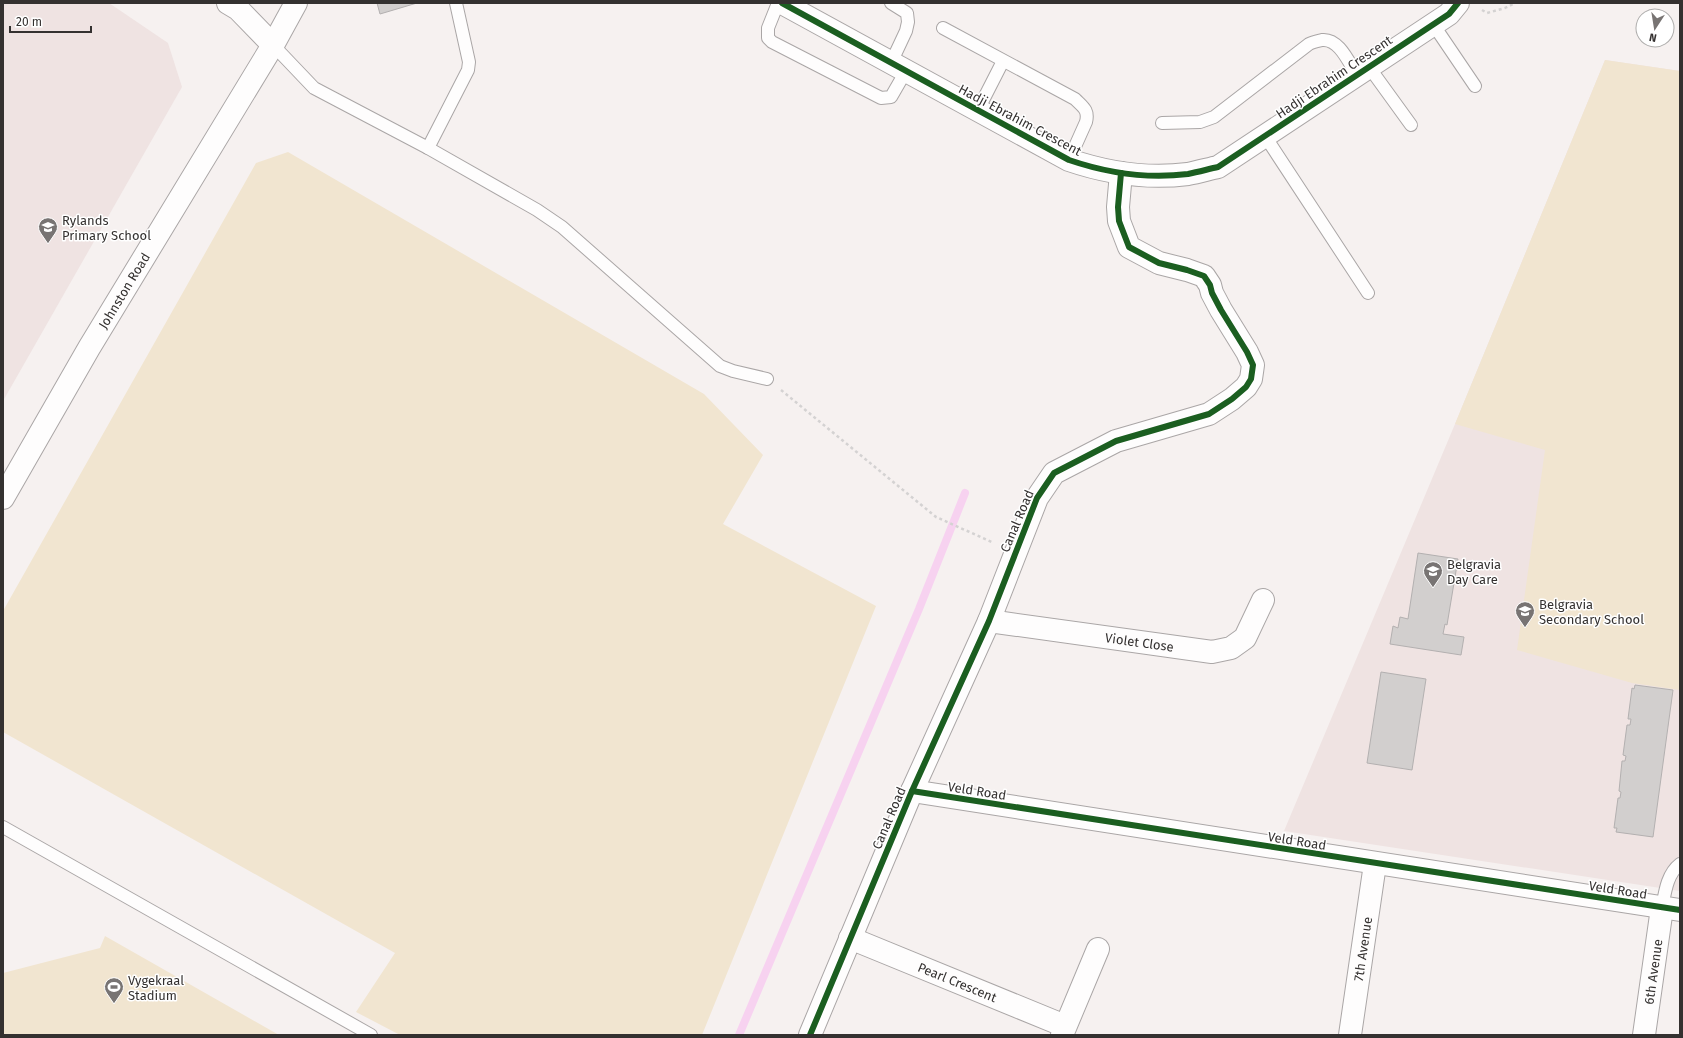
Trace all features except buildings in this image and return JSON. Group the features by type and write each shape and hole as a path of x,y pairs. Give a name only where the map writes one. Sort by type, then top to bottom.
{"street":[{"path":"228,3 238,9 273,45"},
{"name":"Johnston Road","path":"3,498 89,348 273,45 296,3"},
{"name":"Hadji Ebrahim Crescent","path":"782,3 1069,160 1093,168 1150,176 1188,174 1218,167 1433,24 1468,5"},
{"name":"Canal Road","path":"810,1035 912,792 989,621 1037,498 1054,473 1116,441 1209,414 1232,399 1246,387 1251,379 1253,365 1247,352 1221,310 1212,293 1210,285 1204,276 1159,263 1129,247 1119,221 1118,207 1121,173"},
{"name":"Violet Close","path":"989,621 1212,652 1231,648 1245,638 1263,600"},
{"name":"Veld Road","path":"912,792 1671,909"},
{"name":"7th Avenue","path":"1350,1035 1375,864"},
{"name":"6th Avenue","path":"1644,1035 1671,909"},
{"name":"Pearl Crescent","path":"850,938 1064,1031 1098,949"}],"lane":[{"path":"428,148 468,70 469,62 456,3"},
{"path":"778,3 768,28 768,38 772,42 880,98 891,97 908,22 907,13 891,3"},
{"path":"1433,24 1475,86"},
{"path":"943,28 1075,99 1086,110 1088,115 1086,122 1069,160"},
{"path":"1162,123 1200,122 1214,117 1309,44 1322,40 1330,41 1337,46 1363,71 1411,125"},
{"path":"273,45 314,88 428,148 537,210 562,227 720,366 733,371 767,379"},
{"path":"978,110 1003,60"},
{"path":"1265,136 1368,292"},
{"path":"3,827 371,1035"},
{"path":"1671,909 1667,883 1671,874 1680,864"}],"path":[{"path":"1468,5 1487,13 1505,8 1515,3"},
{"path":"767,379 936,517 973,534"}],"shaded area":[{"name":"Rylands Primary School","path":"3,3 109,3 168,43 182,87 3,401"},
{"name":"Belgravia Secondary School","path":"1605,60 1680,71 1680,891 1284,831 1455,424"},
{"path":"1605,60 1680,71 1680,690 1632,683 1517,650 1545,450 1455,424"},
{"path":"288,152 704,394 763,455 723,524 876,606 702,1035 400,1035 356,1012 395,953 3,732 3,611 256,163"},
{"name":"Vygekraal Stadium","path":"105,936 279,1035 3,1035 3,973 100,948"}],"waterway":[{"path":"739,1035 919,609 965,493"}],"cycle path":[{"path":"782,3 1069,160 1083,165 1128,174 1158,176 1188,174 1218,167 1449,14 1458,3"},
{"path":"810,1035 912,791 989,621 1037,498 1054,473 1116,441 1209,414 1232,399 1246,387 1251,379 1253,365 1247,352 1221,310 1212,293 1210,285 1204,276 1159,263 1129,247 1119,221 1118,207 1121,173"},
{"path":"912,791 1680,910"}],"place":[{"name":"Rylands Primary School","path":"48,244"},
{"name":"Belgravia Day Care","path":"1433,588"},
{"name":"Belgravia Secondary School","path":"1525,628"},
{"name":"Vygekraal Stadium","path":"114,1004"}]}
